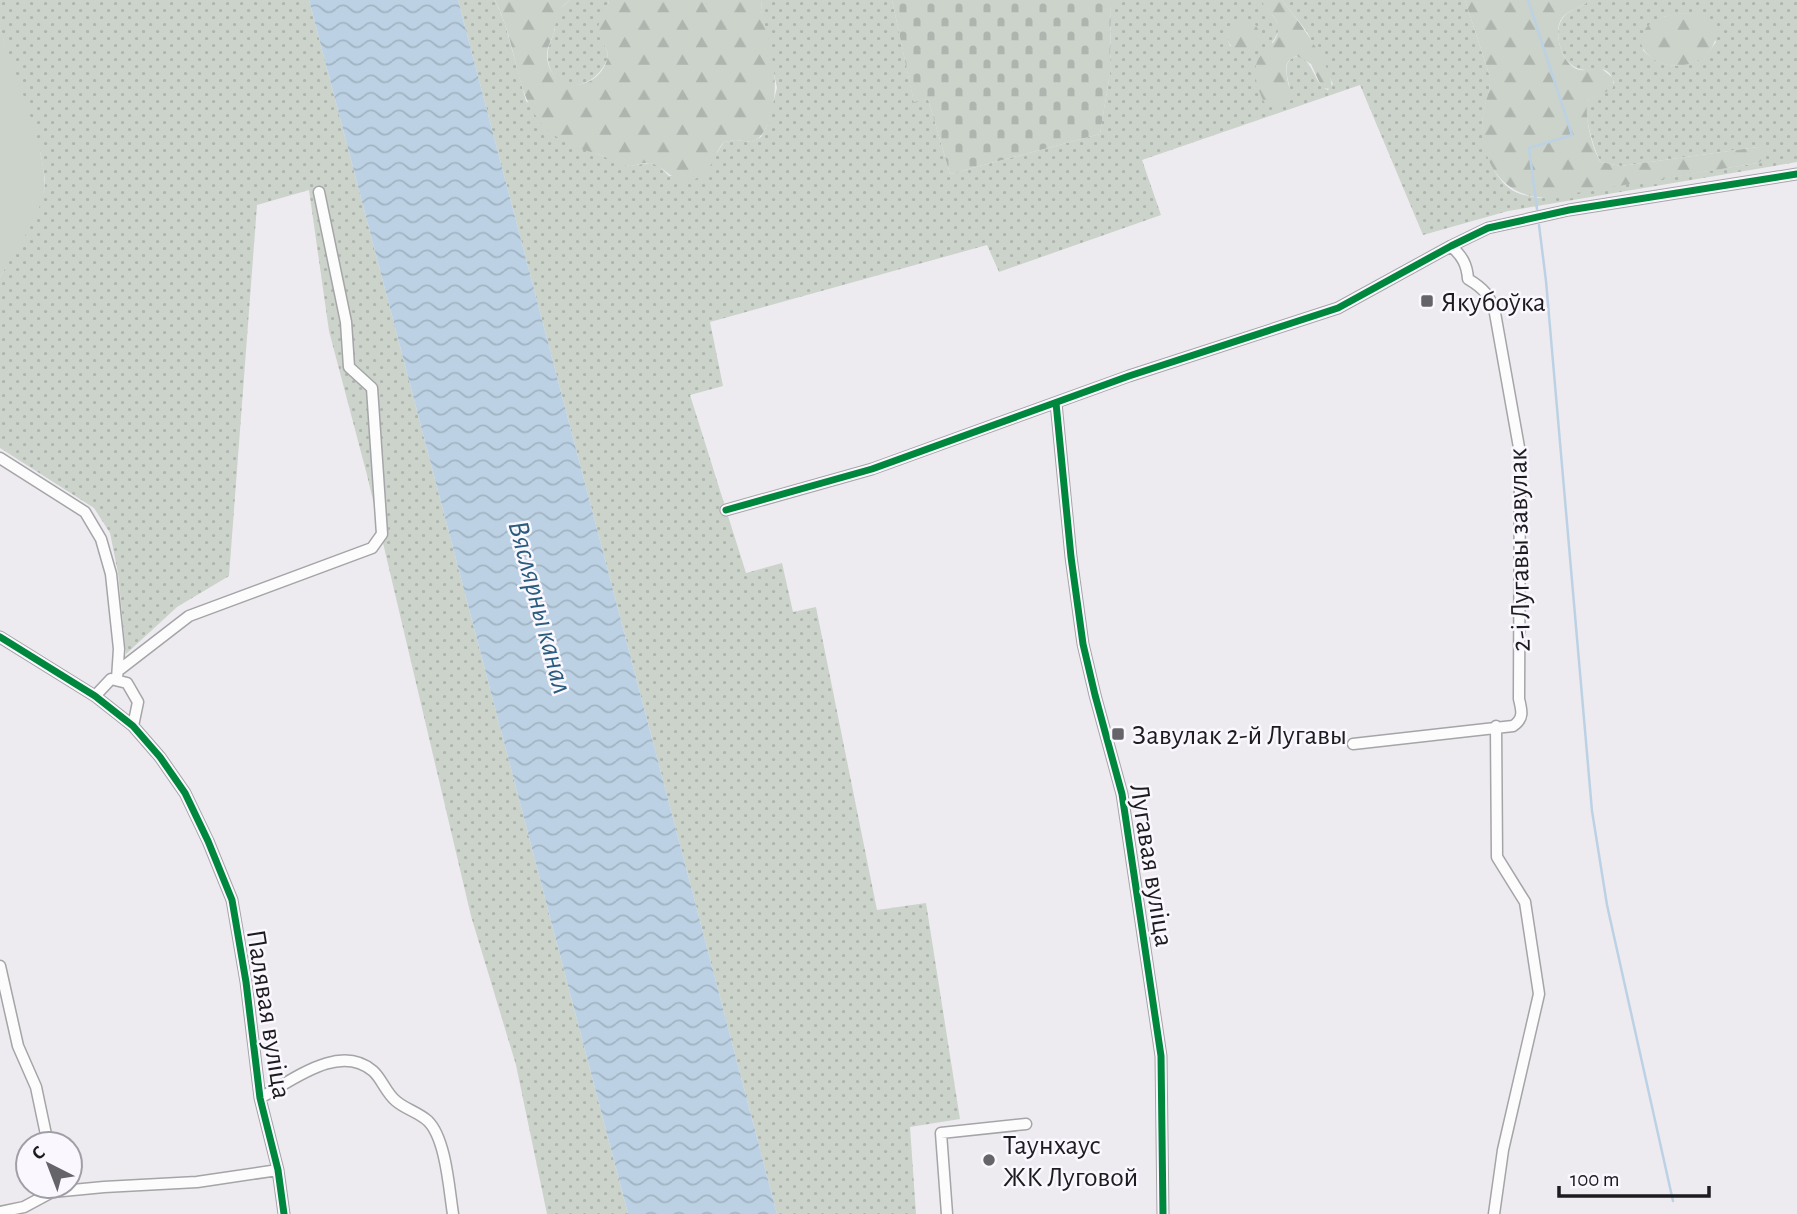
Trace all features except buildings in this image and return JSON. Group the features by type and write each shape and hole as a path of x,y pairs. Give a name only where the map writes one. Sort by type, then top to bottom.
{"street":[{"path":"726,510 872,469 1129,376 1338,308 1451,246 1488,229 1569,210 1797,174"},
{"path":"95,696 111,679 189,616 372,548 382,534 372,388 349,367 346,322 319,192"},
{"name":"2-і Лугавы завулак","path":"1353,744 1513,726 1519,722 1522,714 1520,453 1490,298 1483,288 1468,279 1467,268 1461,255 1451,246"},
{"name":"Лугавая вуліца","path":"1056,402 1071,557 1083,643 1122,794 1161,1056 1162,1214"},
{"path":"0,458 85,512 101,539 111,573 118,674 138,702 133,726"},
{"name":"Палявая вуліца","path":"0,637 95,696 133,726 160,757 185,793 232,900 246,982 260,1098 278,1170 284,1214"},
{"path":"1493,1214 1503,1150 1539,994 1525,902 1497,857 1496,726"},
{"path":"0,966 18,1046 36,1087 45,1130"},
{"path":"260,1098 325,1063 340,1060 359,1062 374,1072 396,1102 418,1113 438,1135 453,1214"},
{"path":"947,1214 941,1133 1027,1124"},
{"path":"84,1188 197,1182 278,1170"},
{"path":"0,1212 24,1207 35,1200"}],"green space":[{"path":"0,0 309,0 628,1214 547,1214 516,1065 471,916 367,475 329,331 309,190 257,205 229,576 177,607 126,654 118,573 110,533 94,508 0,448 0,277 36,213 45,180 41,155 0,29"},
{"path":"458,0 495,0 505,24 526,101 598,154 628,166 650,163 658,165 669,176 704,173 724,142 752,142 761,137 777,88 761,10 762,0 892,0 914,102 928,99 950,174 1100,134 1110,73 1111,0 1262,0 1278,24 1277,35 1272,42 1290,89 1287,65 1298,56 1308,63 1319,83 1328,90 1333,84 1307,32 1282,0 1465,0 1490,77 1482,124 1487,154 1501,181 1511,190 1539,198 1758,163 1758,147 1621,166 1601,162 1590,133 1586,108 1592,96 1614,83 1607,72 1577,68 1571,65 1563,54 1558,32 1562,19 1568,13 1590,0 1797,0 1797,162 1508,211 1423,235 1360,85 1142,160 1161,215 999,272 987,245 710,322 723,386 690,395 746,573 782,563 793,612 816,607 877,910 926,903 960,1119 910,1127 916,1214 777,1214","holes":["1684,13 1703,18 1716,42 1709,51 1691,63 1671,65 1661,63 1643,50 1647,27 1663,17","1256,25 1259,37 1252,46 1230,46 1227,37"]},
{"path":"495,0 570,0 558,14 547,58 557,78 575,85 594,78 602,71 607,60 608,55 598,30 609,0 762,0 761,10 775,80 772,108 766,128 752,142 724,142 707,170 688,181 680,180 653,164 625,166 567,143 547,129 533,112"},
{"path":"570,0 609,0 600,30 607,52 606,62 592,79 574,85 558,80 548,60 555,17"},
{"path":"892,0 1111,0 1110,73 1100,134 950,174 928,99 914,103"},
{"path":"1262,0 1282,0 1288,7 1328,70 1331,89 1322,88 1311,64 1297,56 1287,65 1286,100 1279,106 1268,106 1264,102 1255,71 1262,54 1277,36 1278,28 1276,19"},
{"path":"1465,0 1590,0 1562,18 1558,31 1560,48 1568,62 1580,70 1602,69 1613,78 1613,88 1592,97 1587,105 1589,131 1601,162 1621,166 1758,147 1766,151 1766,158 1758,163 1551,197 1519,192 1497,174 1484,147 1483,114 1490,77"},
{"path":"1684,13 1700,17 1712,25 1716,35 1712,47 1694,62 1669,65 1658,62 1648,55 1641,44 1645,30 1655,21"},
{"path":"1243,19 1254,24 1259,35 1254,46 1243,51 1232,46 1227,35 1232,24"},
{"path":"0,29 36,134 44,175 44,190 42,201 26,235 0,277"}],"water":[{"name":"Вяслярны канал","path":"309,0 458,0 777,1214 628,1214"}],"waterway":[{"path":"1528,0 1572,135 1529,148 1537,209"},
{"path":"1539,225 1592,811 1607,905 1673,1201"}],"cycle path":[{"path":"726,510 872,469 1129,376 1338,308 1488,228 1569,210 1797,174"},
{"path":"1056,403 1071,557 1083,644 1122,794 1161,1056 1163,1214"},
{"path":"0,637 95,696 133,726 160,757 185,793 232,900 246,982 260,1098 278,1170 284,1214"}],"place":[{"name":"Якубоўка","path":"1427,301"},
{"name":"Завулак 2-й Лугавы","path":"1118,734"},
{"name":"Таунхаус ЖК Луговой","path":"989,1160"}]}
